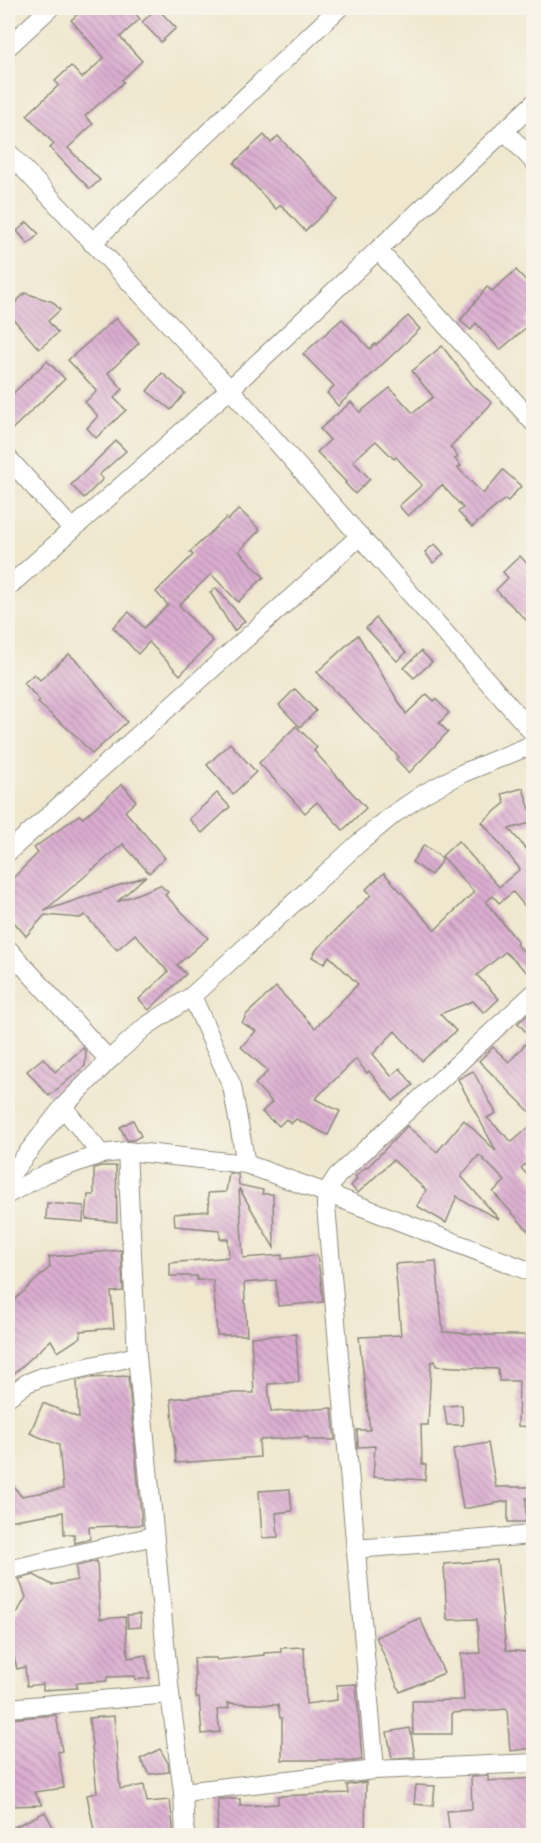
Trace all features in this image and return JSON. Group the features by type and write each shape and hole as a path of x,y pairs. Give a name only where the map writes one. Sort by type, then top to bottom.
{"street":[{"path":"8,47 50,8"},
{"path":"92,243 339,8"},
{"path":"8,587 230,389 534,103"},
{"path":"504,130 534,162"},
{"path":"8,153 230,389 534,734"},
{"path":"378,250 534,423"},
{"path":"8,458 72,530"},
{"path":"8,852 360,536"},
{"path":"8,1178 63,1107 109,1060 145,1027 192,996 359,843 394,814 425,793 463,773 534,744"},
{"path":"8,949 109,1060"},
{"path":"375,1770 326,1193 337,1176 534,993"},
{"path":"192,996 232,1086 246,1164"},
{"path":"63,1107 101,1154"},
{"path":"8,1194 47,1173 101,1154 127,1150 246,1164 532,1272"},
{"path":"127,1150 137,1356 170,1694 183,1792 185,1836"},
{"path":"8,1397 27,1383 42,1377 137,1356"},
{"path":"355,1549 534,1535"},
{"path":"8,1570 154,1536"},
{"path":"8,1708 170,1694"},
{"path":"183,1792 375,1770 534,1763"}],"building":[{"path":"85,8 130,8 140,19 120,37 142,61 122,80 124,82 85,116 93,124 68,148 100,180 90,189 50,148 54,144 27,115 59,85 55,81 71,66 82,78 104,58 71,20"},
{"path":"157,8 176,28 161,42 142,22"},
{"path":"264,135 271,143 278,136 338,200 305,231 281,205 276,209 234,163"},
{"path":"27,222 39,234 28,244 17,231"},
{"path":"516,270 534,289 534,312 525,320 529,325 500,350 476,323 471,330 460,321 487,287 492,291"},
{"path":"25,293 53,302 60,310 48,321 58,333 39,349 8,313 8,310"},
{"path":"408,316 420,329 338,406 327,393 334,386 303,354 342,319 370,349"},
{"path":"116,318 139,343 108,373 123,389 114,398 126,410 96,438 87,428 98,416 85,402 97,391 68,360"},
{"path":"442,346 472,385 492,403 450,447 458,457 455,459 461,466 458,468 483,494 503,470 521,486 508,501 505,499 472,527 458,512 463,508 442,485 408,516 399,506 422,485 396,457 394,459 376,441 353,461 370,479 355,494 317,452 330,440 320,429 351,402 360,412 390,388 413,413 433,397 412,371"},
{"path":"47,361 65,379 8,433 8,398"},
{"path":"162,373 185,393 171,410 147,391"},
{"path":"116,441 126,451 99,475 103,479 84,498 71,485"},
{"path":"239,509 260,530 239,551 264,577 238,602 211,574 179,605 213,641 180,675 149,642 138,654 113,627 129,612 144,628 168,605 156,592 193,555 190,552 226,518 228,520"},
{"path":"435,544 444,554 433,563 425,552"},
{"path":"520,556 534,571 534,628 496,590 508,578 503,572"},
{"path":"216,588 245,621 234,631 210,592"},
{"path":"376,618 406,653 397,661 366,628"},
{"path":"358,635 406,714 427,694 434,701 436,699 449,713 439,723 448,732 409,773 396,759 399,757 317,672"},
{"path":"421,651 432,662 414,678 404,668"},
{"path":"69,654 127,722 92,754 75,735 38,703 40,701 24,683 34,674 40,680"},
{"path":"295,689 316,711 300,727 279,705"},
{"path":"296,726 317,747 314,751 366,808 343,830 317,802 305,813 259,763"},
{"path":"230,743 256,772 233,794 207,765"},
{"path":"122,784 136,801 125,811 165,858 149,873 123,844 44,911 146,876 117,902 160,885 168,892 165,895 208,938 177,965 186,974 149,1010 139,999 168,972 135,934 117,950 85,915 80,918 45,915 26,936 8,911 8,883 38,853 34,848 79,815 83,818"},
{"path":"523,788 534,822 509,829 534,858 534,886 528,879 527,881 534,889 534,917 513,892 499,903 493,896 486,902 518,942 516,944 534,960 534,965 527,972 505,952 477,975 499,999 484,1013 473,1001 440,1014 456,1031 422,1061 395,1031 373,1054 391,1076 400,1068 413,1085 393,1101 369,1071 367,1073 356,1059 315,1099 340,1111 328,1135 296,1119 291,1124 286,1119 279,1126 272,1121 262,1112 272,1102 255,1084 268,1071 241,1047 256,1031 242,1023 247,1014 276,987 315,1028 358,984 329,956 324,964 312,957 317,949 371,895 366,889 384,873 435,930 474,892 442,856 458,841 499,887 520,869 482,822 505,803 502,794"},
{"path":"217,793 230,807 202,833 189,819"},
{"path":"424,845 443,859 431,875 412,862"},
{"path":"534,1009 534,1116 479,1061 493,1047 509,1062 531,1038 518,1023"},
{"path":"83,1048 86,1052 85,1066 49,1096 27,1071 43,1058 55,1072"},
{"path":"473,1071 496,1113 487,1118 512,1142 534,1123 534,1157 521,1168 534,1182 534,1237 493,1192 505,1181 479,1155 461,1176 499,1219 457,1196 446,1223 417,1206 426,1190 393,1160 358,1193 351,1186 357,1179 355,1177 367,1168 407,1126 437,1152 464,1120 496,1151 458,1079"},
{"path":"133,1120 141,1136 127,1140 120,1127"},
{"path":"116,1166 117,1222 86,1219 88,1195 94,1195 94,1168"},
{"path":"229,1173 238,1174 239,1185 263,1190 262,1194 273,1194 274,1248 239,1188 243,1258 282,1255 282,1259 317,1255 321,1280 323,1302 278,1306 276,1280 244,1283 247,1335 217,1335 213,1280 197,1280 197,1276 170,1276 170,1263 229,1257 228,1239 220,1239 220,1230 175,1226 174,1214 209,1211 208,1193 226,1192"},
{"path":"47,1203 84,1206 83,1222 46,1219"},
{"path":"121,1250 123,1291 111,1292 114,1328 80,1331 81,1337 58,1352 51,1340 8,1379 8,1306 50,1267 49,1257"},
{"path":"436,1261 443,1332 534,1335 534,1427 518,1426 519,1381 499,1381 498,1369 436,1366 435,1361 431,1362 428,1425 421,1425 422,1464 426,1465 425,1480 373,1477 375,1446 358,1447 357,1430 370,1430 359,1337 401,1335 395,1264"},
{"path":"296,1334 299,1382 268,1384 271,1412 332,1408 335,1440 308,1440 308,1437 259,1440 260,1457 176,1463 171,1399 228,1393 254,1393 251,1337"},
{"path":"128,1376 142,1525 89,1527 90,1539 75,1543 74,1534 64,1534 63,1512 8,1521 8,1479 21,1496 63,1489 59,1445 30,1433 43,1403 79,1418 77,1381 89,1378"},
{"path":"462,1405 463,1425 447,1425 444,1406"},
{"path":"488,1443 496,1487 534,1487 534,1496 526,1498 526,1522 508,1522 508,1501 463,1509 453,1449"},
{"path":"290,1489 292,1511 276,1513 278,1537 262,1538 259,1491"},
{"path":"497,1560 506,1650 534,1653 534,1748 510,1751 507,1709 452,1713 452,1734 413,1734 412,1701 464,1700 461,1654 480,1653 477,1619 447,1620 444,1564"},
{"path":"97,1561 100,1619 125,1617 128,1658 146,1655 150,1678 135,1680 135,1676 107,1677 107,1681 77,1683 77,1688 43,1690 43,1684 27,1686 25,1667 17,1669 8,1617 8,1615 17,1613 26,1597 19,1579 34,1575 52,1585 77,1580 76,1566"},
{"path":"140,1614 141,1627 128,1628 127,1615"},
{"path":"420,1618 444,1673 400,1692 376,1637"},
{"path":"304,1647 306,1704 337,1700 337,1685 356,1684 362,1760 345,1762 345,1760 282,1760 282,1718 280,1718 278,1705 228,1703 229,1708 217,1710 220,1732 202,1734 199,1698 196,1698 194,1658 216,1658 217,1660 281,1652 281,1648"},
{"path":"56,1715 62,1751 58,1752 64,1788 34,1792 42,1805 10,1806 8,1719"},
{"path":"114,1716 120,1789 144,1785 147,1802 170,1800 174,1836 95,1836 87,1795 97,1793 89,1718"},
{"path":"410,1728 415,1757 392,1758 387,1732"},
{"path":"160,1749 168,1763 169,1772 149,1774 140,1759"},
{"path":"488,1776 488,1781 534,1778 534,1834 472,1836 472,1832 450,1834 447,1811 472,1809 471,1777"},
{"path":"366,1782 365,1836 254,1836 254,1833 217,1833 218,1799 240,1799 240,1806 278,1804 278,1796 348,1793 347,1785"},
{"path":"416,1785 435,1786 433,1806 414,1804"},
{"path":"45,1812 58,1836 8,1836 8,1830"}]}
